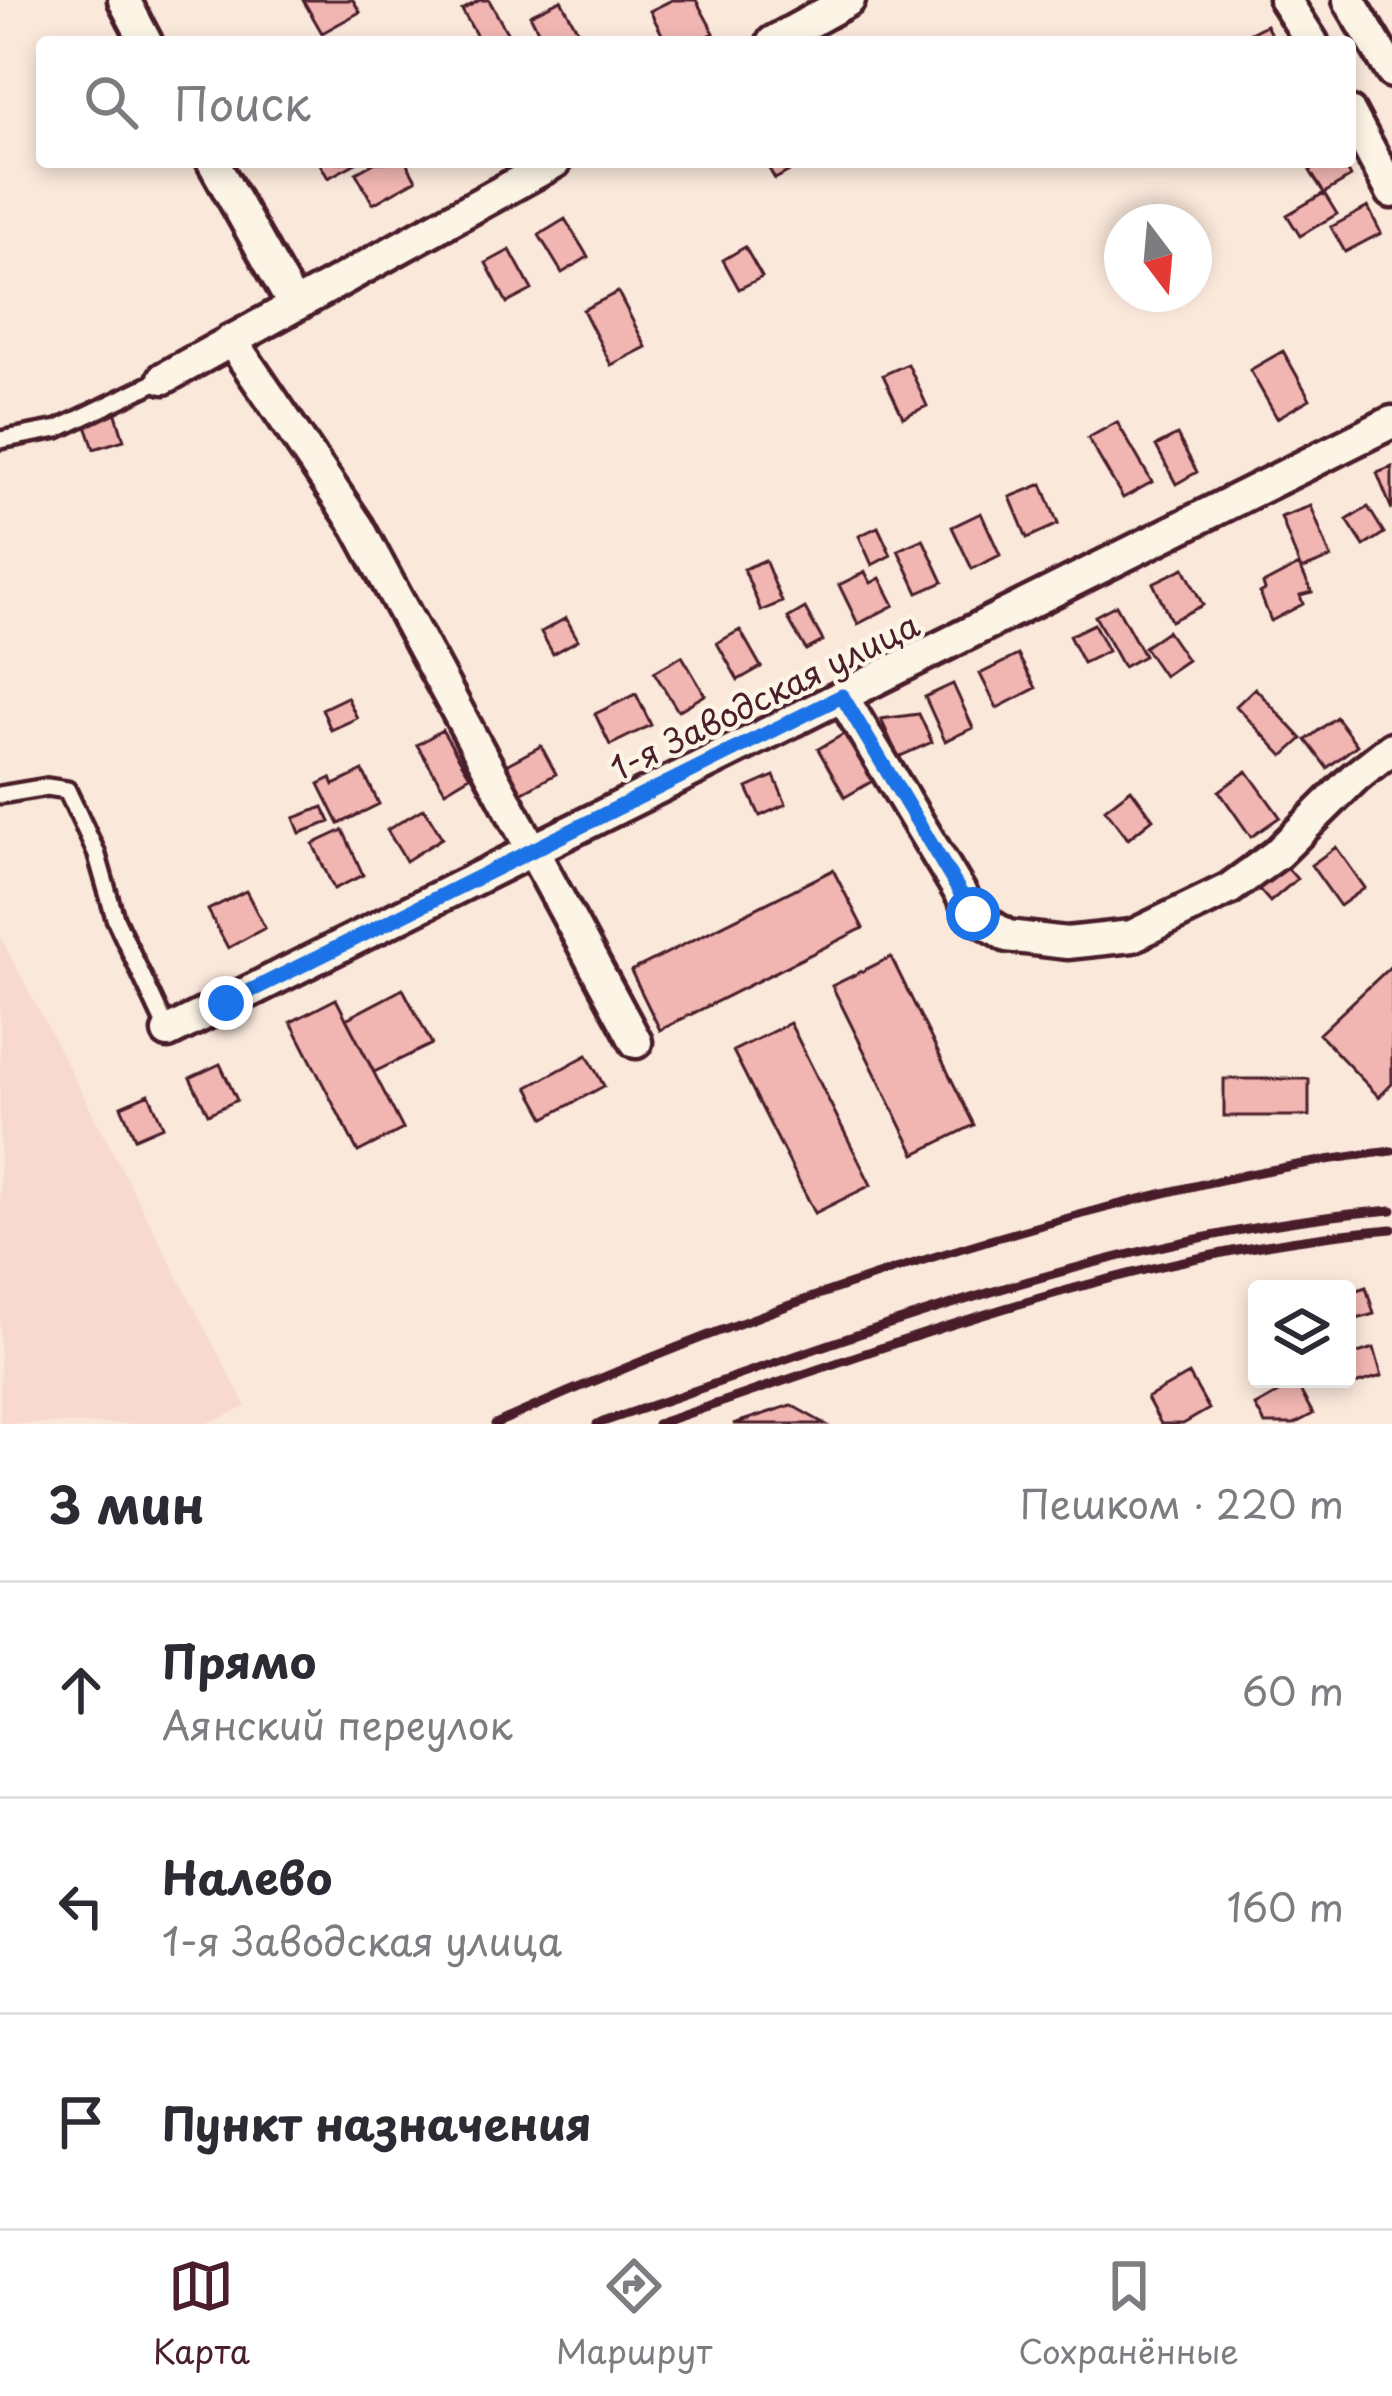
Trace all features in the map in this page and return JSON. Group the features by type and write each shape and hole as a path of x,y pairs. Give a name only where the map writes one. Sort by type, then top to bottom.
{"street":[{"path":"124,0 143,36"},
{"path":"784,36 849,0"},
{"path":"1285,0 1308,36"},
{"path":"1349,0 1392,72"},
{"path":"1356,124 1392,192"},
{"path":"216,168 294,306"},
{"path":"164,378 544,168"},
{"path":"231,340 358,527 636,1042"},
{"name":"1-я Заводская улица","path":"168,1032 1392,422"},
{"path":"842,696 973,914 1007,936 1067,943 1132,936 1228,889 1277,854 1355,777 1392,748"}],"lane":[{"path":"0,440 58,429 164,378"},
{"path":"0,795 68,790 96,852 115,917 168,1032"}],"shaded area":[{"path":"0,936 246,1407 205,1424 0,1424"}],"building":[{"path":"303,0 353,0 360,12 322,33"},
{"path":"489,0 509,36 477,36 462,10"},
{"path":"561,0 581,36 541,36 530,15"},
{"path":"672,0 696,0 714,33 663,36 650,11"},
{"path":"1266,25 1272,36 1245,36"},
{"path":"322,168 347,168 328,178"},
{"path":"365,168 409,168 416,180 373,204 356,173"},
{"path":"769,168 795,168 775,179"},
{"path":"1345,168 1351,177 1324,193 1310,171"},
{"path":"1324,193 1337,214 1300,236 1287,215"},
{"path":"1368,207 1381,233 1345,252 1331,227"},
{"path":"565,219 588,257 562,273 539,235"},
{"path":"745,247 762,277 739,289 723,260"},
{"path":"510,250 532,290 507,303 486,263"},
{"path":"618,292 646,347 611,365 583,310"},
{"path":"1283,351 1310,399 1277,418 1250,370"},
{"path":"908,364 927,406 903,417 883,375"},
{"path":"115,411 124,440 94,449 84,420"},
{"path":"1117,422 1152,482 1123,498 1088,438"},
{"path":"1177,435 1197,472 1176,484 1156,446"},
{"path":"1392,467 1392,510 1377,473"},
{"path":"1042,484 1058,524 1027,538 1010,497"},
{"path":"1311,506 1331,558 1301,570 1281,517"},
{"path":"1368,507 1384,533 1364,546 1347,520"},
{"path":"981,513 1000,555 972,569 952,527"},
{"path":"878,527 891,555 872,565 859,536"},
{"path":"923,539 943,582 918,593 898,550"},
{"path":"765,560 782,602 761,611 744,569"},
{"path":"1299,565 1312,592 1300,595 1303,604 1271,621 1260,593 1265,590 1263,584"},
{"path":"1184,568 1203,605 1171,621 1153,583"},
{"path":"865,572 871,583 880,578 894,605 858,624 839,585"},
{"path":"1116,605 1144,656 1123,667 1095,616"},
{"path":"805,608 823,641 806,650 788,618"},
{"path":"566,618 578,640 553,654 541,632"},
{"path":"1094,624 1108,651 1083,663 1069,636"},
{"path":"740,630 761,667 738,680 717,643"},
{"path":"1167,631 1187,660 1164,676 1144,647"},
{"path":"1018,655 1036,688 997,708 980,674"},
{"path":"682,656 705,695 678,711 654,672"},
{"path":"953,684 973,728 945,741 925,697"},
{"path":"1255,688 1302,739 1283,756 1236,706"},
{"path":"636,694 651,725 610,745 595,714"},
{"path":"347,697 357,718 331,730 322,709"},
{"path":"919,714 932,742 898,757 881,719"},
{"path":"1336,717 1357,745 1327,768 1306,740"},
{"path":"442,730 470,776 445,791 417,745"},
{"path":"849,731 876,779 845,797 818,749"},
{"path":"541,746 556,774 519,794 504,766"},
{"path":"363,771 379,804 339,824 319,784 331,778 334,785"},
{"path":"1247,771 1280,817 1251,837 1219,791"},
{"path":"774,776 786,804 760,816 747,788"},
{"path":"1131,789 1153,819 1128,839 1105,809"},
{"path":"323,807 330,822 300,833 294,818"},
{"path":"424,808 442,838 406,861 387,830"},
{"path":"343,830 363,875 334,889 313,844"},
{"path":"1336,847 1365,888 1340,906 1311,865"},
{"path":"1283,863 1297,879 1270,902 1256,886"},
{"path":"833,870 863,928 660,1030 631,971"},
{"path":"246,891 265,928 228,948 208,910"},
{"path":"891,957 974,1125 915,1154 832,986"},
{"path":"1392,965 1392,1084 1379,1097 1319,1034"},
{"path":"403,989 432,1044 374,1072 346,1019"},
{"path":"336,999 403,1129 358,1152 291,1022"},
{"path":"790,1023 871,1185 815,1213 733,1051"},
{"path":"587,1055 604,1086 545,1118 528,1087"},
{"path":"220,1064 237,1100 208,1114 190,1078"},
{"path":"1224,1079 1309,1079 1309,1116 1224,1116"},
{"path":"149,1094 163,1126 135,1138 121,1106"},
{"path":"1366,1287 1374,1314 1356,1319 1356,1290"},
{"path":"1374,1348 1382,1376 1356,1384 1356,1353"},
{"path":"1189,1374 1209,1409 1183,1424 1161,1424 1147,1398"},
{"path":"1287,1388 1299,1388 1313,1414 1294,1424 1265,1424 1255,1406"},
{"path":"791,1405 825,1424 733,1424 767,1413"}],"railway":[{"path":"495,1424 710,1334 930,1258 1195,1186 1392,1151"},
{"path":"597,1424 890,1324 1088,1264 1290,1222 1392,1210"},
{"path":"657,1424 928,1332 1111,1278 1297,1240 1392,1229"}],"route":[{"path":"226,1003 842,696 973,914"}]}
